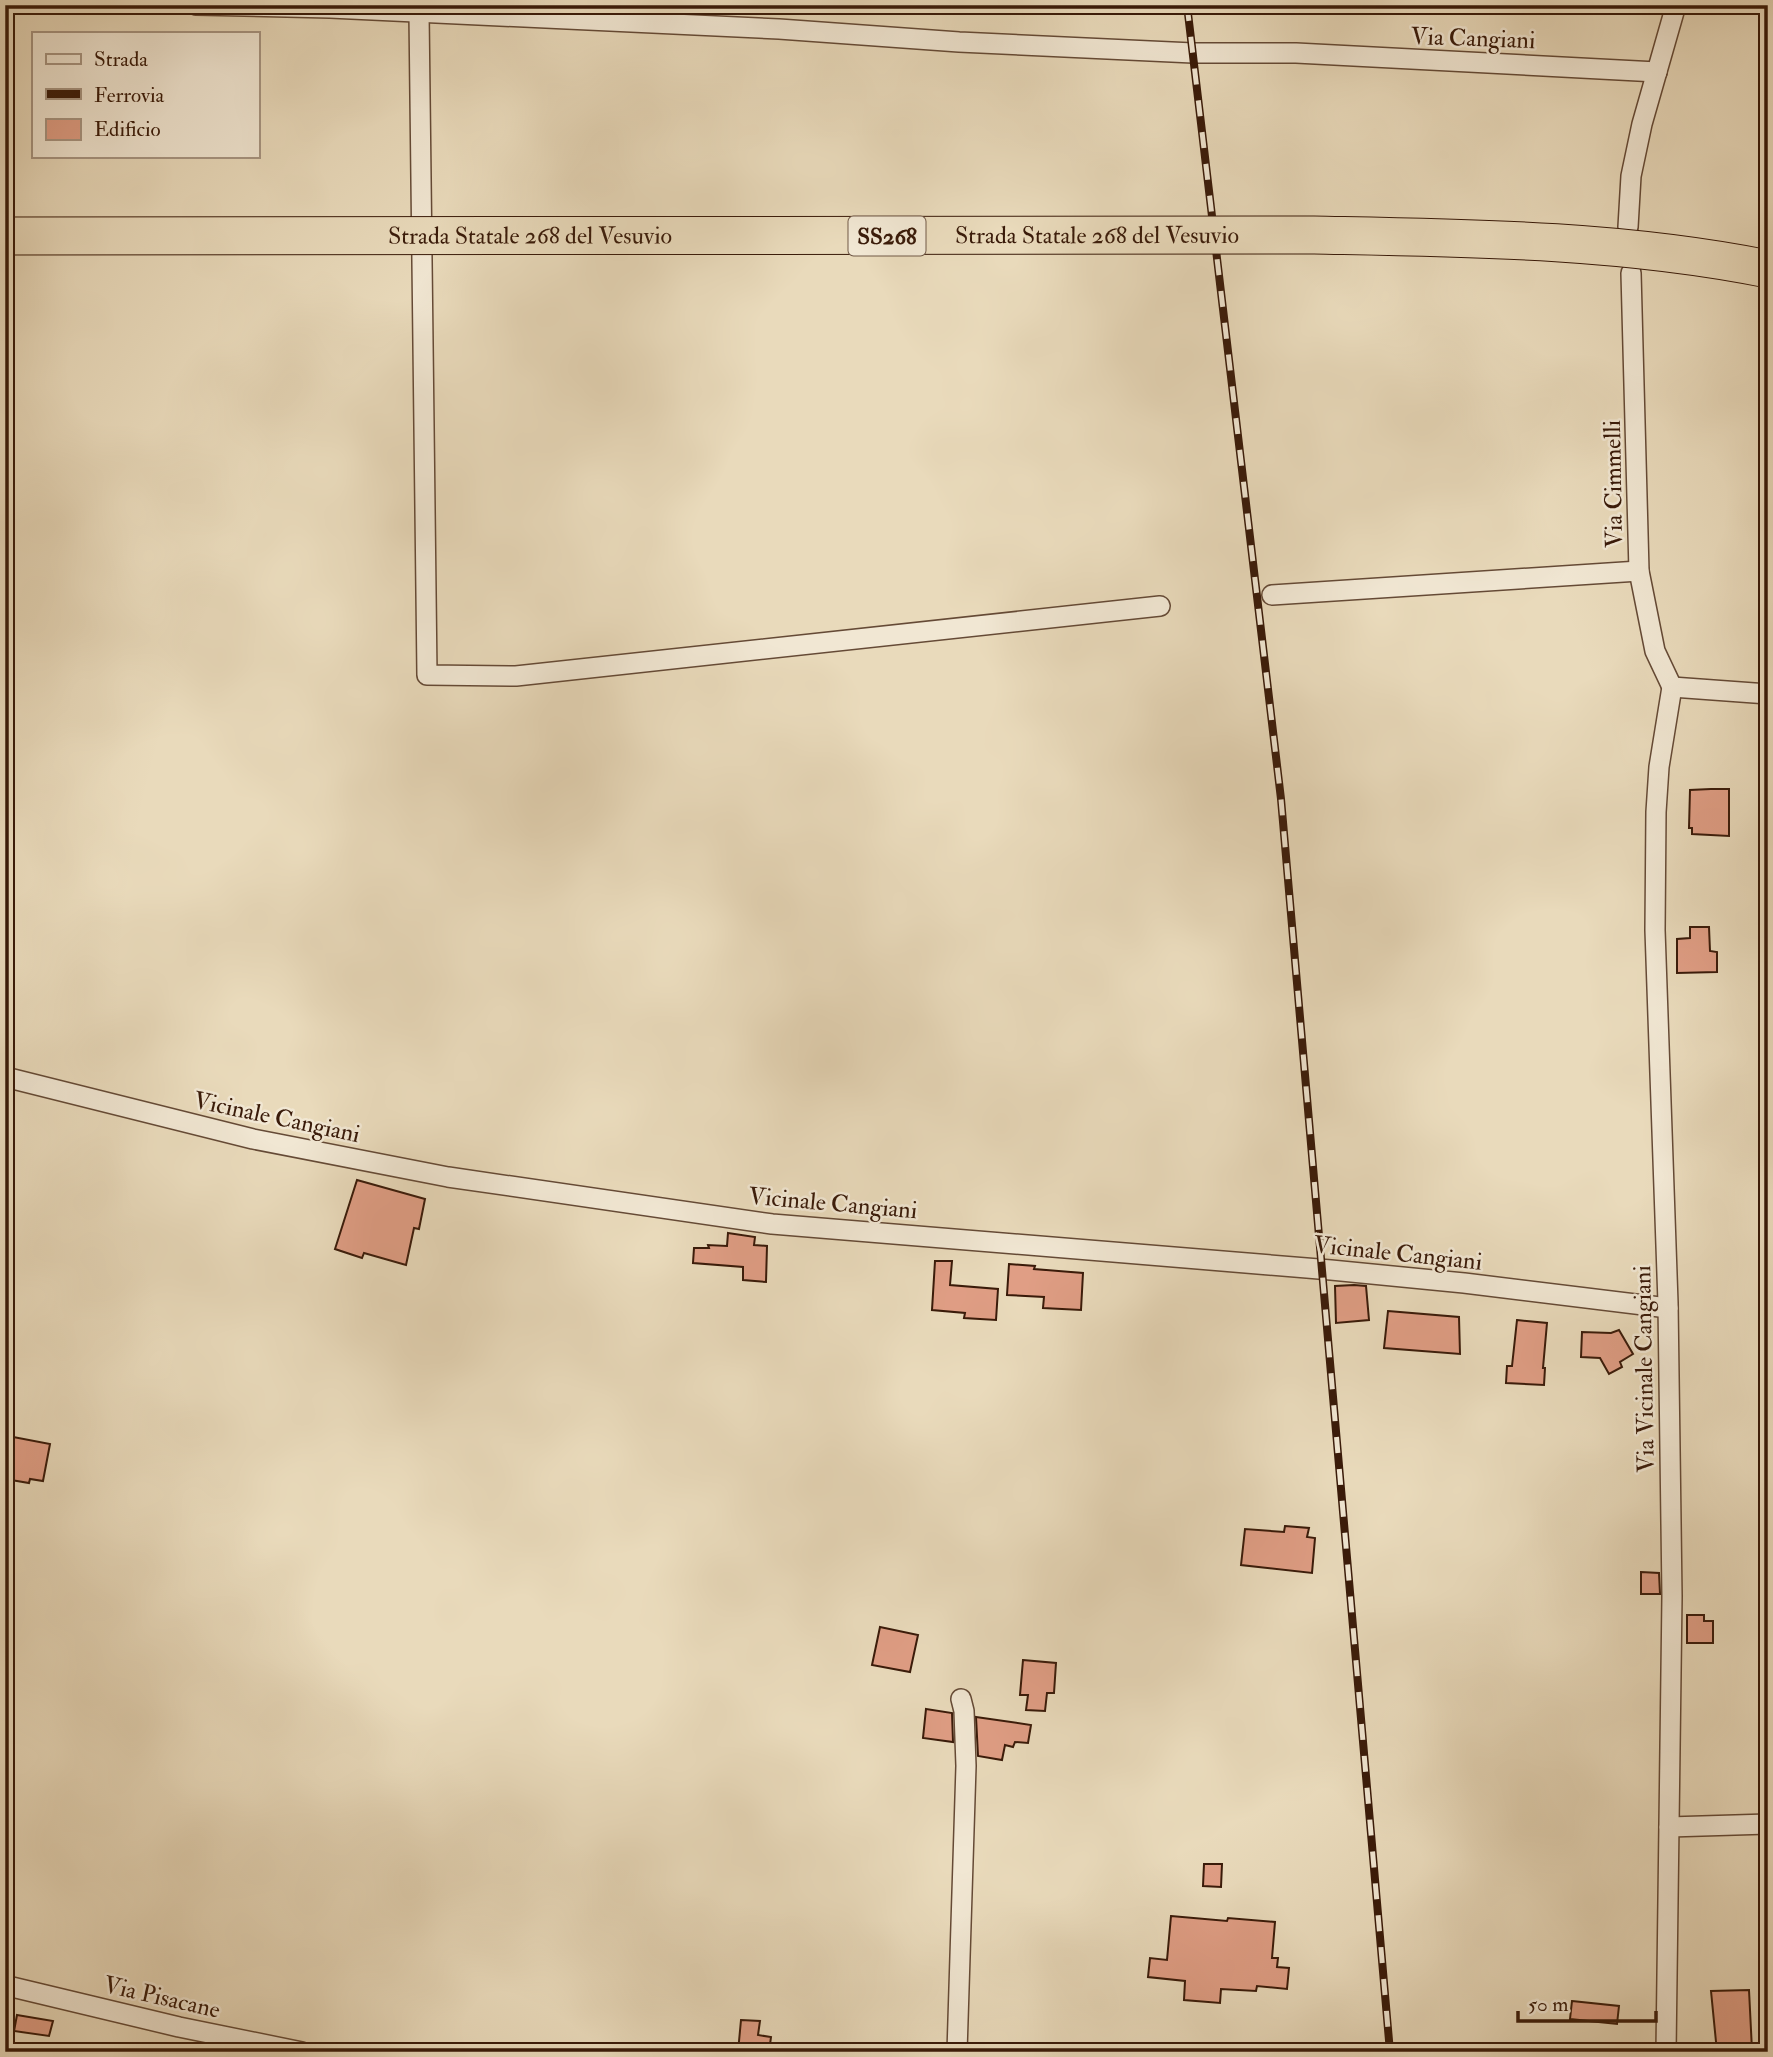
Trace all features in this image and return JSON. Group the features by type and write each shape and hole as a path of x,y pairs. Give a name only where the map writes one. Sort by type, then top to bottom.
{"highway":[{"name":"Strada Statale 268 del Vesuvio","path":"5,236 1459,237 1675,253 1768,269"}],"street":[{"name":"Via Cangiani","path":"196,5 330,8 779,29 959,42 1193,53 1296,53 1657,72"},
{"path":"1628,227 1631,176 1642,124 1676,5"},
{"path":"419,13 427,675 516,676 1160,606"},
{"name":"Via Cimmelli","path":"1631,273 1639,571 1655,652 1672,687"},
{"path":"1272,595 1639,571"},
{"path":"1672,687 1768,694"},
{"name":"Via Vicinale Cangiani","path":"1666,2052 1672,1596 1668,1308 1655,917 1658,778 1672,687"},
{"name":"Vicinale Cangiani","path":"5,1077 253,1139 435,1174 772,1224 1322,1269 1668,1308"},
{"path":"957,2052 966,1766 961,1699"},
{"path":"1669,1827 1768,1824"},
{"name":"Via Pisacane","path":"12,1987 179,2027 302,2052"}],"building":[{"path":"1729,789 1729,836 1692,834 1692,828 1689,828 1690,790"},
{"path":"1690,927 1709,927 1710,951 1717,952 1717,972 1677,973 1677,939 1690,938"},
{"path":"357,1180 425,1199 419,1229 414,1228 406,1265 364,1253 362,1258 335,1249"},
{"path":"728,1233 755,1237 754,1245 767,1246 766,1282 743,1280 743,1267 693,1263 694,1248 709,1248 708,1245 727,1246"},
{"path":"935,1261 952,1261 950,1285 998,1289 996,1320 964,1318 965,1313 932,1310"},
{"path":"1009,1264 1083,1273 1081,1310 1043,1308 1044,1297 1007,1295"},
{"path":"1335,1286 1366,1286 1369,1320 1336,1323"},
{"path":"1388,1311 1459,1317 1460,1354 1384,1348"},
{"path":"1517,1320 1547,1323 1544,1385 1506,1383 1507,1366 1512,1366"},
{"path":"1619,1330 1633,1354 1620,1362 1622,1367 1609,1374 1600,1358 1581,1357 1582,1332 1611,1333"},
{"path":"8,1436 50,1444 43,1481 30,1479 29,1483 5,1479"},
{"path":"1285,1526 1309,1528 1307,1537 1315,1538 1312,1573 1241,1565 1245,1529 1284,1532"},
{"path":"1641,1572 1659,1573 1660,1594 1641,1594"},
{"path":"1687,1615 1704,1615 1704,1621 1713,1621 1713,1643 1687,1643"},
{"path":"880,1627 918,1635 910,1672 872,1665"},
{"path":"1023,1660 1056,1663 1054,1693 1047,1693 1045,1711 1026,1710 1028,1695 1020,1695"},
{"path":"926,1709 952,1713 953,1742 923,1738"},
{"path":"976,1717 1031,1725 1028,1743 1015,1742 1013,1747 1005,1745 1002,1760 978,1756"},
{"path":"1204,1864 1222,1864 1221,1887 1203,1886"},
{"path":"1171,1916 1275,1922 1272,1958 1278,1958 1277,1967 1289,1968 1287,1989 1257,1986 1256,1991 1221,1989 1220,2003 1184,2000 1185,1981 1148,1977 1150,1958 1167,1960"},
{"path":"1749,1990 1752,2050 1717,2052 1711,1991"},
{"path":"1572,2001 1619,2006 1617,2024 1570,2019"},
{"path":"17,2015 53,2021 49,2036 14,2031"},
{"path":"741,2020 760,2021 758,2035 771,2037 769,2052 738,2052"}],"railway":[{"path":"1187,5 1281,799 1390,2052"}]}
